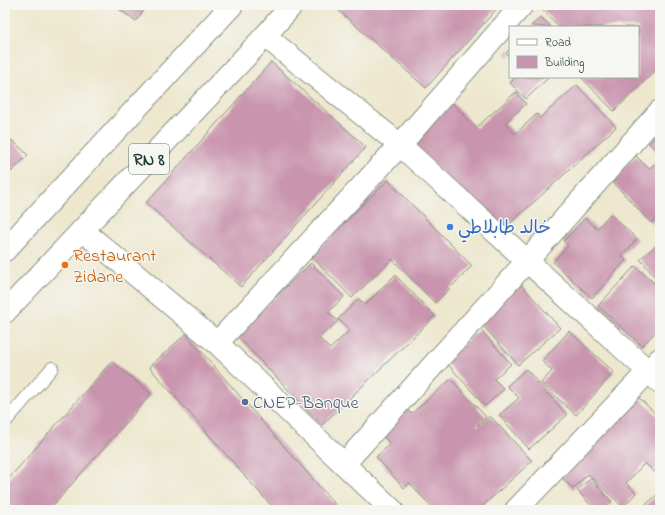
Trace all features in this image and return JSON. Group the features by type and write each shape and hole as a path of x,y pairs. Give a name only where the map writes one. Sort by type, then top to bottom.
{"street":[{"name":"RN 8","path":"5,250 232,5"},
{"name":"RN 8","path":"5,312 265,36 292,5"},
{"path":"217,343 400,145 522,5"},
{"path":"265,36 400,145 527,261 656,371 516,510"},
{"path":"344,464 660,111"},
{"path":"82,230 217,343 392,510"}],"lane":[{"path":"5,422 52,368"}],"building":[{"path":"113,5 148,5 136,21"},
{"path":"342,5 500,5 426,88 338,10"},
{"path":"549,5 660,5 660,66 614,111 582,78 639,78 639,26 558,26 543,10"},
{"path":"541,17 550,26 531,26"},
{"path":"509,50 509,57 506,53"},
{"path":"271,62 366,147 241,287 146,203"},
{"path":"515,78 548,78 526,99 510,83"},
{"path":"577,85 616,127 500,233 409,139 451,101 476,128 516,92 526,104 505,123 515,134 537,114 540,118"},
{"path":"660,132 660,155 649,143"},
{"path":"12,140 28,155 5,178 5,147"},
{"path":"636,156 649,169 660,159 660,215 651,223 610,179"},
{"path":"388,180 472,266 435,303 392,259 352,298 311,256"},
{"path":"610,214 637,239 622,256 626,260 592,298 553,262 568,246 563,241 585,218 597,229"},
{"path":"660,242 660,283 640,259"},
{"path":"311,263 344,297 328,312 338,321 319,338 330,349 350,330 338,319 359,299 365,305 395,275 435,316 322,425 236,335"},
{"path":"635,266 660,288 660,327 642,346 598,306"},
{"path":"518,281 560,328 518,365 476,318"},
{"path":"480,329 511,364 494,379 504,389 485,406 445,361"},
{"path":"569,331 614,372 576,415 541,383 552,371 542,361"},
{"path":"186,334 340,510 275,510 149,367"},
{"path":"112,361 151,394 49,510 5,510 5,483"},
{"path":"526,369 567,415 529,449 499,415 519,398 507,386"},
{"path":"451,379 486,417 477,425 478,426 490,416 532,461 478,510 434,510 410,483 404,488 376,457 390,444 377,429 404,406 411,414"},
{"path":"637,396 660,418 660,466 654,472 645,463 626,483 636,493 625,505 629,510 620,510 623,507 588,474 573,489 560,476"},
{"path":"591,478 612,502 603,510 595,510 577,490"},
{"path":"660,492 660,510 640,510"}],"place":[{"name":"خالد طابلاطي","path":"450,227"},
{"name":"Restaurant Zidane","path":"65,265"},
{"name":"CNEP-Banque","path":"245,402"}]}
